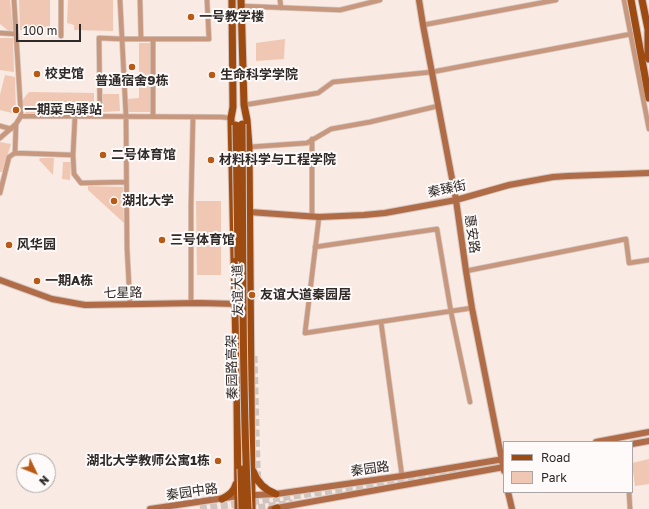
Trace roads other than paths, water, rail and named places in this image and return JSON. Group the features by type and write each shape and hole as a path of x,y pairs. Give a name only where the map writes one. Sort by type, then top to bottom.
{"main road":[{"name":"友谊大道","path":"232,0 233,107 231,118 238,509"},
{"path":"631,0 649,98"},
{"path":"642,0 648,32 649,59"},
{"name":"友谊大道","path":"241,3 244,105 247,120 249,147 252,509"},
{"name":"秦园路高架","path":"242,509 239,124 244,105"},
{"name":"秦园路高架","path":"233,107 239,124 248,509"},
{"path":"250,335 254,356"},
{"path":"252,462 258,482 266,489 276,494"},
{"path":"222,499 230,495 235,488 238,472"}],"street":[{"path":"0,138 16,124 20,116 14,0"},
{"path":"61,0 61,36"},
{"path":"120,0 126,116 127,248 130,304"},
{"path":"140,0 141,39"},
{"path":"100,116 99,38 209,39 207,0"},
{"path":"280,0 281,8"},
{"path":"241,3 281,8 340,10 380,0"},
{"name":"惠安路","path":"419,0 456,200 472,308 503,459"},
{"path":"423,25 556,0"},
{"path":"624,0 649,129"},
{"path":"0,33 16,34"},
{"path":"244,105 318,93 333,82 432,72 631,34"},
{"path":"153,39 153,116"},
{"path":"249,147 307,143 331,129 370,122 438,106"},
{"path":"20,116 153,116 231,118"},
{"path":"75,116 73,155 74,174 81,183 126,182"},
{"path":"192,303 191,205 193,117"},
{"path":"15,153 16,124"},
{"path":"0,126 11,129"},
{"path":"312,139 315,247 305,333 472,308"},
{"path":"0,193 2,175 9,157 15,153 73,155"},
{"name":"秦臻街","path":"249,212 315,216 351,216 374,214 456,200 509,186 553,178 568,176 649,173"},
{"path":"315,247 437,229 451,312 470,402"},
{"path":"466,271 626,239 629,263 649,260"},
{"name":"七星路","path":"0,280 52,299 85,305 192,303 250,304"},
{"path":"381,322 402,476"},
{"path":"601,441 649,432"},
{"path":"633,444 649,441"},
{"name":"秦园路","path":"238,496 276,494 402,476 503,459"},
{"name":"秦园路","path":"274,509 503,469"},
{"path":"508,493 512,509"},
{"path":"629,493 630,509"},
{"name":"秦园中路","path":"150,509 238,496"}],"tunnel":[{"path":"254,356 258,480"},
{"path":"200,509 366,486 503,463"},
{"path":"248,509 293,503"}],"place":[{"name":"一号教学楼","path":"191,17"},
{"name":"普通宿舍9栋","path":"132,67"},
{"name":"校史馆","path":"37,74"},
{"name":"生命科学学院","path":"212,75"},
{"name":"一期菜鸟驿站","path":"16,110"},
{"name":"二号体育馆","path":"103,155"},
{"name":"材料科学与工程学院","path":"211,160"},
{"name":"湖北大学","path":"114,201"},
{"name":"三号体育馆","path":"162,240"},
{"name":"风华园","path":"9,245"},
{"name":"一期A栋","path":"37,281"},
{"name":"友谊大道秦园居","path":"252,295"},
{"name":"湖北大学教师公寓1栋","path":"218,461"}]}
